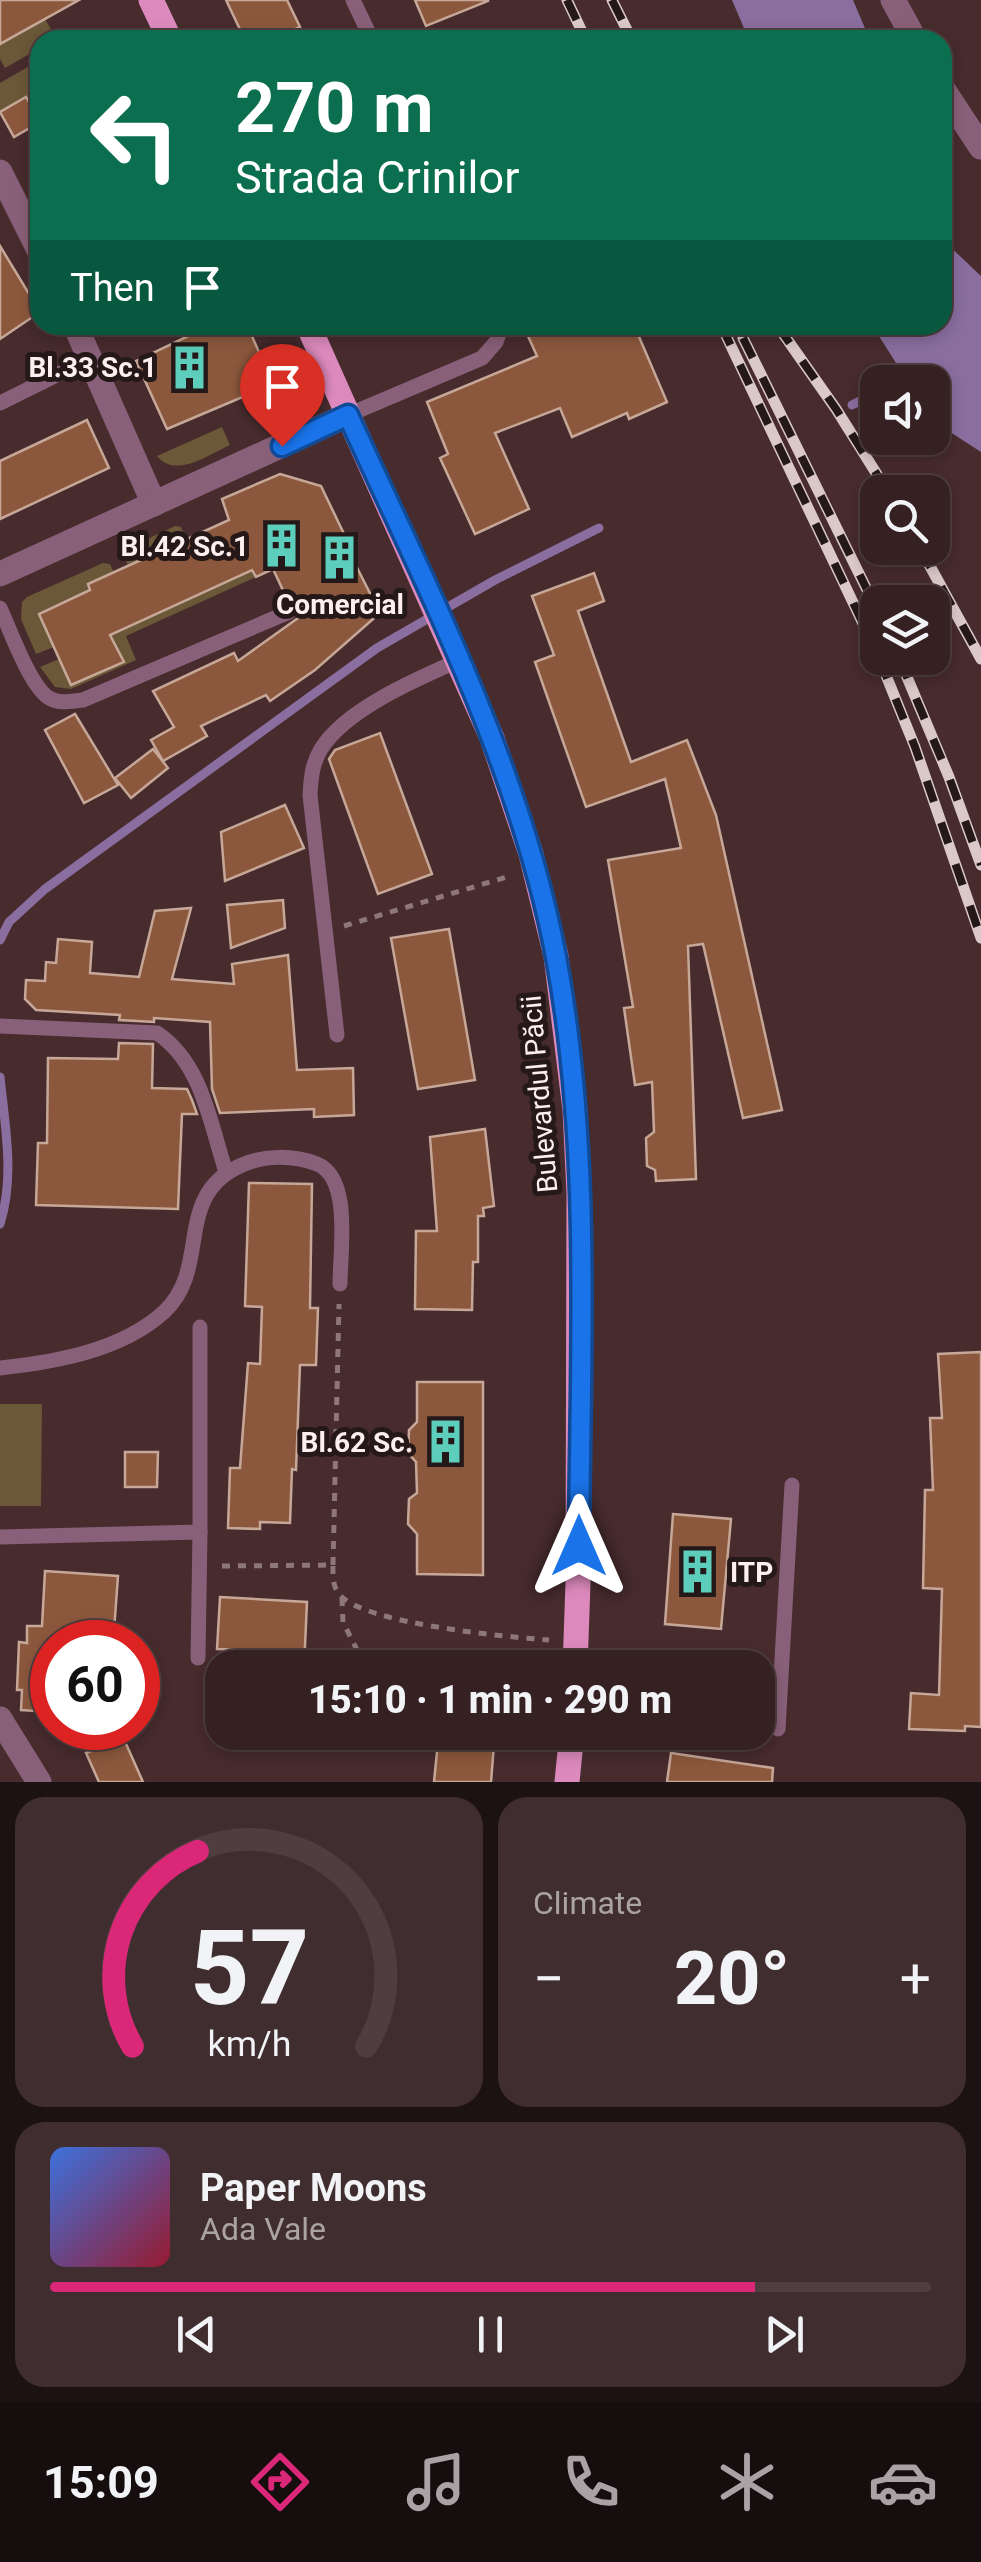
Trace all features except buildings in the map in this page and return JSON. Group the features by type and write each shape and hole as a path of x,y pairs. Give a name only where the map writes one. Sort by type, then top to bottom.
{"main road":[{"path":"152,0 166,30"},
{"name":"Bulevardul Păcii","path":"312,335 455,649 509,784 556,956 575,1110 580,1342 575,1650"},
{"path":"568,1782 571,1750"}],"street":[{"path":"893,0 910,30"},
{"path":"952,103 981,147"},
{"path":"0,172 30,232"},
{"path":"80,335 154,504"},
{"path":"0,574 348,415"},
{"path":"0,1719 39,1782"}],"lane":[{"path":"353,0 367,30"},
{"path":"348,415 482,358 498,335"},
{"path":"0,404 90,358"},
{"path":"0,608 36,684 55,702 82,700 289,612"},
{"path":"337,1035 310,795 311,769 322,746 358,713 455,649"},
{"path":"4,1026 157,1033 188,1061 226,1172"},
{"path":"0,1368 108,1345 166,1311 188,1269 201,1205 211,1186 226,1172 255,1159 275,1157 327,1168 336,1182 340,1200 340,1284"},
{"path":"198,1658 200,1327"},
{"path":"778,1730 792,1484"},
{"path":"0,1536 200,1532"}],"path":[{"path":"326,932 535,868"},
{"path":"340,1284 334,1585 342,1598 366,1611 551,1650"},
{"path":"199,1566 333,1566"},
{"path":"342,1598 342,1622 357,1650"}],"shaded area":[{"path":"732,0 853,0 866,30 745,30"},
{"path":"45,19 51,30 30,30 30,54 5,68 0,59 0,44"},
{"path":"30,66 30,104 26,97 0,112 0,83"},
{"path":"952,249 981,276 981,452 950,432 950,365 897,365 878,335 952,335"},
{"path":"222,427 230,445 202,459 173,465 157,456"},
{"path":"175,526 181,527 186,539 128,566 126,549"},
{"path":"103,563 110,564 114,573 88,584 90,590 39,614 54,647 36,654 21,619 22,602"},
{"path":"252,570 256,577 126,636 136,660 71,689 55,687 40,667 59,659 72,685 123,662 110,635"},
{"path":"0,1404 42,1404 41,1506 0,1506"}],"waterway":[{"path":"852,405 860,401"},
{"path":"0,940 9,922 45,889 377,648 495,580 599,528"},
{"path":"0,1077 8,1169 0,1224"}],"railway":[{"path":"567,0 581,30"},
{"path":"612,0 627,30"},
{"path":"726,335 860,617"},
{"path":"784,335 877,475"},
{"path":"743,338 865,585"},
{"path":"929,565 981,659"},
{"path":"886,675 981,938"},
{"path":"906,675 981,865"}],"place":[{"name":"Bl.33 Sc.1","path":"190,367"},
{"name":"Bl.42 Sc.1","path":"282,546"},
{"name":"Comercial","path":"340,558"},
{"name":"Bl.62 Sc.","path":"446,1442"},
{"name":"ITP","path":"697,1572"}],"route":[{"path":"282,446 348,415 460,660 515,800 535,868 556,956 575,1110 579,1193 579,1546"}]}
